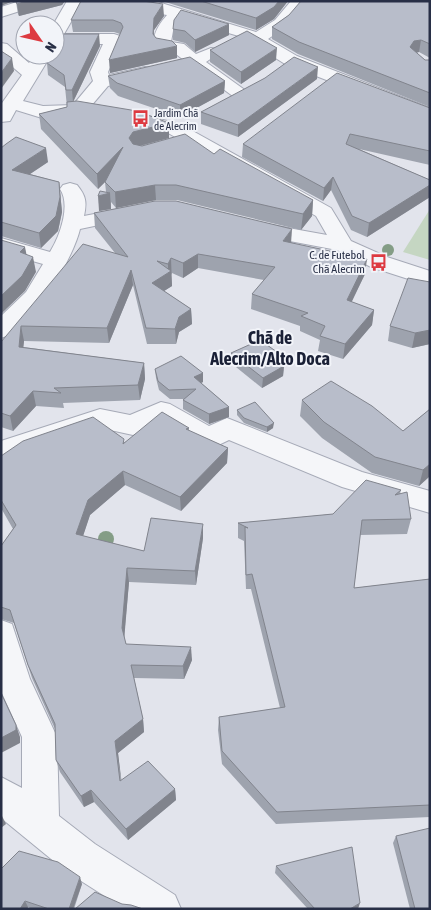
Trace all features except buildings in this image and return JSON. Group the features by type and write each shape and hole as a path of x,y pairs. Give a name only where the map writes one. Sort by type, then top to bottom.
{"street":[{"path":"1,12 37,1"},
{"path":"65,18 75,1"},
{"path":"80,109 102,82 194,61 281,23 300,1"},
{"path":"115,2 158,7 252,36 284,65 332,76 430,115"},
{"path":"178,13 168,24 162,37 163,45 178,48 240,93"},
{"path":"65,39 114,39 99,72 102,82"},
{"path":"1,48 31,74"},
{"path":"1,120 36,65"},
{"path":"317,88 332,76"},
{"path":"224,102 258,84"},
{"path":"11,103 42,112 80,109 110,114 182,133 234,151 324,212 343,245"},
{"path":"1,330 36,297 66,244 76,204 75,196 70,189"},
{"path":"70,225 146,210"},
{"path":"232,222 278,234 343,245 379,262 430,279"},
{"path":"1,245 56,261"},
{"path":"1,452 100,418 134,425 161,411 210,439 227,428 305,462 388,493 430,502"},
{"path":"1,634 14,680 39,737 42,825"},
{"path":"1,795 82,858 161,909"}],"green space":[{"path":"430,209 430,260 403,252"}],"place":[{"name":"Jardim Chã de Alecrim","path":"140,119"},
{"name":"C. de Futebol Chã Alecrim","path":"379,262"}],"district":[{"name":"Chã de Alecrim/Alto Doca","path":"270,347"}]}
